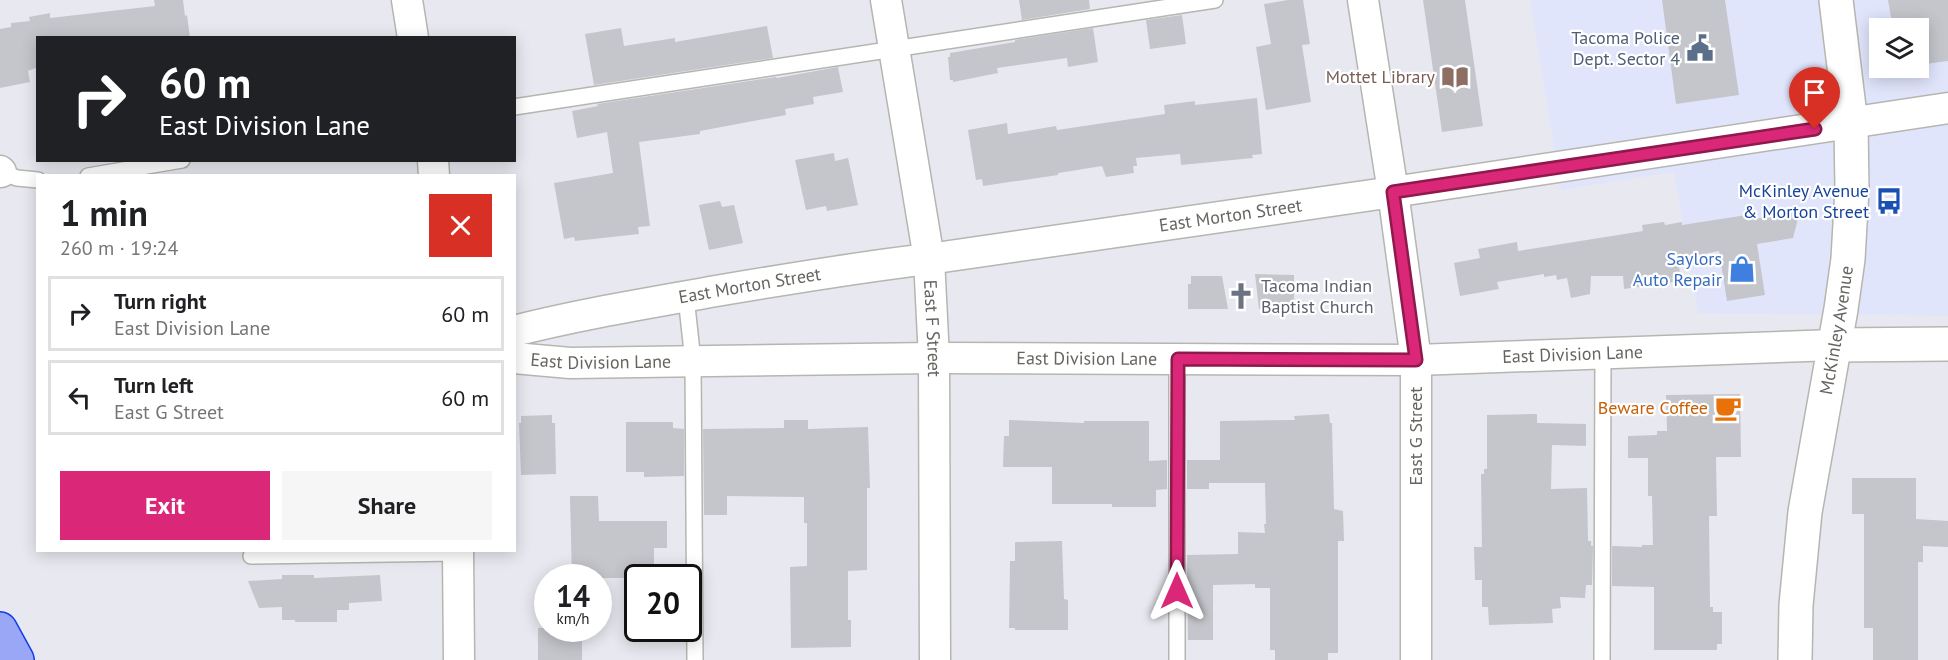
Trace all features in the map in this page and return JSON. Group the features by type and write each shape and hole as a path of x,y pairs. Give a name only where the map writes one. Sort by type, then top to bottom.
{"highway":[{"path":"0,629 17,660"}],"street":[{"path":"407,0 413,36"},
{"name":"East F Street","path":"886,0 929,260 934,358 935,660"},
{"name":"East G Street","path":"1363,0 1416,360 1416,660"},
{"name":"McKinley Avenue","path":"1795,660 1796,605 1805,512 1848,260 1852,189 1851,124 1836,0"},
{"name":"East Morton Street","path":"516,331 555,321 872,265 929,260 1948,108"},
{"name":"East Division Lane","path":"516,358 570,363 934,358 1416,360 1835,345 1948,344"},
{"path":"458,552 459,660"}],"lane":[{"path":"516,107 1215,0"},
{"path":"100,174 170,162"},
{"path":"0,172 17,178 36,180"},
{"path":"686,297 693,361 695,660"},
{"path":"1602,660 1603,352"},
{"path":"1177,660 1178,359"},
{"path":"251,555 458,552"}],"shaded area":[{"path":"1530,0 1948,0 1948,316 1698,313 1674,172 1561,190"}],"building":[{"path":"154,0 183,0 190,36 36,36 36,68 28,71 30,82 0,88 0,29 11,27 11,23 30,21 29,17 50,13 50,18 155,6"},
{"path":"1019,0 1089,0 1090,9 1022,20"},
{"path":"1303,0 1310,44 1302,45 1311,102 1266,110 1256,47 1271,44 1264,4"},
{"name":"Mottet Library","path":"1423,0 1465,0 1483,126 1442,132"},
{"name":"Tacoma Police Dept. Sector 4","path":"1662,0 1725,0 1739,95 1676,104"},
{"path":"1888,0 1948,0 1948,61 1929,64 1929,18 1891,18"},
{"path":"1182,15 1186,44 1150,49 1146,20"},
{"path":"767,26 773,58 594,85 585,34 621,28 624,46 675,38 675,42"},
{"path":"1093,28 1098,62 1068,67 1067,58 997,68 998,73 953,82 950,80 948,57 950,53"},
{"path":"838,67 843,92 813,97 814,104 785,109 786,115 700,131 700,134 639,142 650,226 638,227 639,234 575,241 574,237 564,239 554,183 613,173 607,132 577,138 572,111 598,106 597,104"},
{"path":"1257,98 1262,154 1252,155 1253,158 1181,165 1180,154 1136,158 1137,166 1133,166 1134,173 1106,177 1102,166 983,186 982,179 976,180 968,130 1007,123 1008,134 1056,126 1057,130 1165,114 1164,105 1195,101 1195,105"},
{"path":"834,153 835,161 848,158 858,205 827,211 826,206 806,210 795,160"},
{"path":"720,201 722,207 734,205 743,243 709,250 699,205"},
{"path":"1800,211 1793,238 1757,244 1765,295 1727,301 1719,251 1678,259 1681,281 1624,289 1623,276 1591,276 1590,294 1571,298 1567,278 1557,280 1556,275 1544,277 1544,274 1497,282 1499,289 1460,296 1454,263 1480,258 1478,249 1517,242 1518,251 1643,231 1642,225 1682,222 1682,225 1753,214 1754,219"},
{"path":"1255,274 1294,275 1294,309 1259,309"},
{"path":"1191,276 1222,276 1228,309 1188,309 1188,284 1191,284"},
{"path":"1740,394 1741,457 1716,457 1717,516 1709,516 1710,607 1713,607 1713,612 1722,612 1722,644 1717,644 1717,650 1654,650 1654,587 1612,586 1612,546 1653,545 1652,496 1648,496 1648,458 1628,458 1628,436 1657,435 1657,431 1667,431 1666,395"},
{"path":"1329,414 1330,423 1332,423 1334,509 1343,511 1344,541 1338,541 1338,653 1328,653 1328,660 1275,660 1275,650 1270,650 1270,588 1255,588 1255,584 1213,585 1213,640 1188,640 1187,555 1238,554 1238,532 1265,533 1264,524 1266,524 1265,483 1209,483 1209,489 1187,489 1187,460 1220,460 1220,421 1295,420 1294,416"},
{"path":"1537,414 1537,423 1586,424 1586,446 1552,445 1551,489 1587,488 1588,541 1591,541 1591,546 1593,546 1592,585 1586,585 1585,598 1560,597 1561,608 1552,609 1553,623 1489,625 1488,607 1482,607 1482,580 1475,580 1474,547 1482,547 1481,474 1484,474 1484,469 1487,469 1487,415"},
{"path":"552,415 552,423 555,423 556,474 521,475 519,423 521,423 521,416"},
{"path":"784,420 808,420 808,429 868,427 870,488 867,488 867,570 848,571 848,620 851,620 851,647 791,648 790,567 807,566 807,523 804,523 804,497 727,496 727,515 704,515 703,429 784,428"},
{"path":"1009,420 1084,423 1084,421 1149,421 1149,461 1167,460 1167,489 1156,490 1156,507 1052,504 1052,467 1003,467 1004,436 1009,436"},
{"path":"626,422 673,422 673,428 684,429 684,476 644,477 644,472 626,472"},
{"path":"1852,478 1916,478 1916,519 1948,521 1948,547 1923,546 1923,562 1918,562 1918,660 1873,660 1873,628 1864,628 1864,514 1852,514"},
{"path":"570,496 598,496 599,521 667,521 667,548 654,548 654,564 624,564 624,578 612,578 612,564 572,564"},
{"path":"1062,541 1064,599 1068,600 1068,630 1009,628 1010,561 1015,561 1015,542"},
{"path":"282,575 314,575 314,578 380,575 382,601 349,603 349,610 337,610 337,622 282,620 282,607 259,608 248,581 282,579"},
{"path":"538,642 582,642 582,660 538,660"}],"place":[{"name":"Tacoma Police Dept. Sector 4","path":"1700,48"},
{"name":"Mottet Library","path":"1455,77"},
{"name":"McKinley Avenue & Morton Street","path":"1889,201"},
{"name":"Saylors Auto Repair","path":"1742,269"},
{"name":"Tacoma Indian Baptist Church","path":"1241,296"},
{"name":"Beware Coffee","path":"1728,408"}],"route":[{"path":"1177,591 1178,359 1416,360 1393,192 1815,129"}]}
